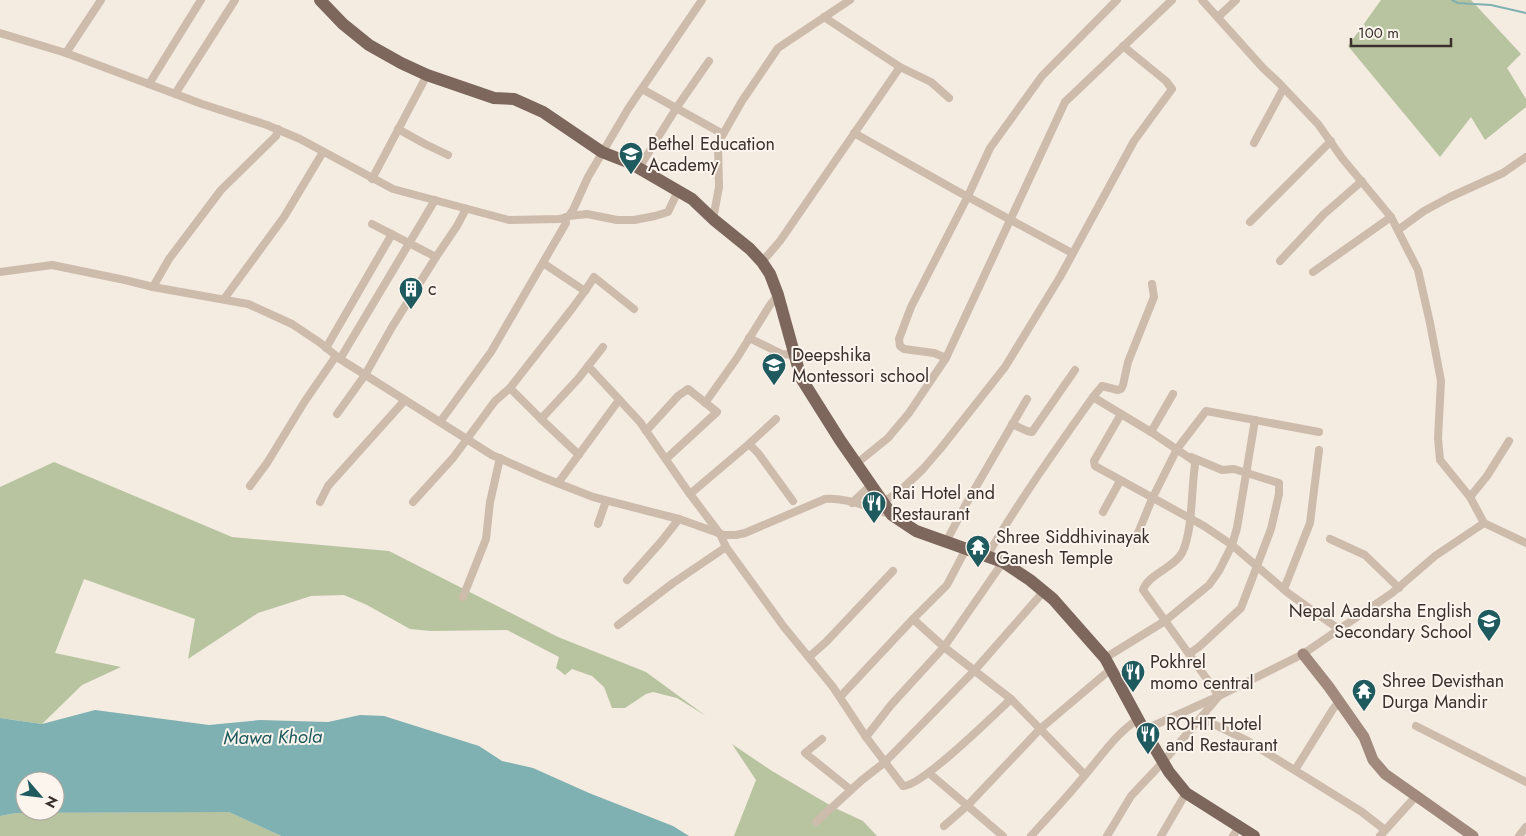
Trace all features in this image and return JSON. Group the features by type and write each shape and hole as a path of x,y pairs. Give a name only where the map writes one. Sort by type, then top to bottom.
{"main road":[{"path":"320,0 342,24 369,45 394,59 427,75 494,98 514,99 543,112 602,152 630,163 692,199 750,249 770,274 778,295 801,378 856,464 892,515 916,531 1003,562 1044,591 1108,664 1169,772 1186,793 1236,832 1254,836"}],"street":[{"path":"66,53 101,0"},
{"path":"149,84 201,0"},
{"path":"175,94 235,0"},
{"path":"440,422 491,352 566,223 567,217 573,210 602,152 668,48 702,0"},
{"path":"713,219 720,187 718,143 742,101 778,48 850,0"},
{"path":"946,358 934,353 904,349 900,346 899,339 911,307 968,196 990,148 1037,83 1117,0"},
{"path":"856,464 888,438 909,413 946,358 1065,102 1172,0"},
{"path":"1202,0 1263,68 1318,124 1342,158 1391,217 1418,270 1439,371 1438,438 1440,460 1470,497 1484,523 1526,544"},
{"path":"1218,17 1236,0"},
{"path":"824,17 900,67 931,82 949,98"},
{"path":"0,33 66,53 175,94 278,129 393,189 509,220 560,220 587,214 617,220 634,220 668,212 678,191"},
{"path":"883,502 900,491 923,469 1005,367 1060,277 1134,141 1172,89 1166,81 1123,46"},
{"path":"639,168 677,107 709,61"},
{"path":"762,262 786,233 900,67"},
{"path":"372,179 427,75"},
{"path":"642,89 723,134"},
{"path":"1254,143 1283,89"},
{"path":"153,287 169,259 221,190 276,136 278,129"},
{"path":"398,129 448,155"},
{"path":"854,133 1072,253"},
{"path":"1250,222 1331,141"},
{"path":"224,299 284,217 323,152"},
{"path":"1398,230 1424,211 1503,173 1526,157"},
{"path":"1280,261 1324,214 1362,181"},
{"path":"250,486 267,463 305,401 338,358 435,200"},
{"path":"337,414 365,375 392,327 466,209"},
{"path":"1313,272 1391,217"},
{"path":"372,224 436,257"},
{"path":"326,348 392,234"},
{"path":"543,263 584,291"},
{"path":"0,272 52,265 153,287 248,304 292,324 338,358 500,458 558,484 606,501 679,520 720,534 729,536 745,533 825,499 832,498 892,515"},
{"path":"413,502 452,458 495,401 510,388 572,310 594,277 634,309"},
{"path":"987,556 1010,516 1093,397 1102,386 1118,390 1123,385 1128,362 1154,297 1152,284"},
{"path":"706,403 778,295"},
{"path":"749,338 782,354 794,355"},
{"path":"541,419 603,347"},
{"path":"588,366 640,422 720,534 726,547 784,627 840,697 866,737 903,786 908,786 929,773 1011,699"},
{"path":"1012,424 1032,432 1075,370"},
{"path":"510,388 579,455"},
{"path":"646,431 678,396 688,389 717,412 666,459"},
{"path":"1151,432 1173,394"},
{"path":"1093,397 1194,461 1190,517 1182,553 1143,590 1219,696"},
{"path":"946,542 1027,399"},
{"path":"320,502 328,486 405,400"},
{"path":"558,484 619,400"},
{"path":"1136,538 1152,499 1177,449 1206,411 1319,432"},
{"path":"1121,414 1094,464 1095,466 1152,499 1190,517 1232,545 1284,589 1340,630"},
{"path":"690,494 776,419"},
{"path":"944,826 968,805 1040,729 1108,664 1209,585 1219,571 1232,545 1237,528 1255,420"},
{"path":"1470,497 1487,476 1509,441"},
{"path":"749,444 793,501"},
{"path":"1284,589 1310,523 1318,450"},
{"path":"1185,454 1222,470 1234,469 1246,472 1279,483 1280,486 1271,529 1241,608 1189,654"},
{"path":"463,597 486,539 490,502 500,458"},
{"path":"1103,512 1120,481"},
{"path":"852,503 871,485"},
{"path":"598,524 606,501"},
{"path":"627,580 679,520"},
{"path":"1031,836 1085,776 1112,740 1128,726 1141,725 1219,696 1303,654 1399,588 1435,556 1484,523"},
{"path":"1330,539 1366,555 1399,588"},
{"path":"618,625 673,583 726,547"},
{"path":"840,697 947,585 966,549"},
{"path":"866,737 891,705 944,647 1003,562"},
{"path":"809,656 826,642 893,571"},
{"path":"816,822 885,762 974,671 1044,591"},
{"path":"913,619 944,647 1011,699 1085,776"},
{"path":"1303,654 1364,737 1373,760 1385,774 1473,836"},
{"path":"1107,836 1131,796 1163,762 1219,696"},
{"path":"1295,770 1339,702"},
{"path":"1201,718 1246,740 1362,812 1382,833 1416,795"},
{"path":"1416,726 1526,782"},
{"path":"822,739 805,753 851,790"},
{"path":"929,773 1003,836"},
{"path":"1161,836 1186,793"},
{"path":"1519,836 1526,827"}],"green space":[{"path":"1381,0 1471,0 1521,54 1507,68 1526,99 1526,107 1485,140 1471,117 1440,157 1348,46"},
{"path":"54,462 232,537 389,551 558,637 646,672 706,716 677,698 653,692 646,694 625,708 612,708 604,687 592,676 572,669 565,675 556,668 559,657 507,630 431,631 410,629 367,605 344,595 311,596 258,613 188,659 195,619 84,579 55,653 121,667 82,685 42,724 0,718 0,487"},
{"path":"732,744 772,771 833,807 863,821 877,836 734,836 756,780"},
{"path":"229,812 281,836 0,836 0,816 15,813 15,821 65,821 65,813"}],"water":[{"name":"Mawa Khola","path":"95,710 209,725 260,720 328,722 360,715 384,716 479,746 502,761 533,768 589,793 673,826 689,836 281,836 229,812 65,813 65,771 15,771 15,813 0,816 0,718 42,724"}],"waterway":[{"path":"1452,0 1458,3 1491,5 1526,13"}],"place":[{"name":"Bethel Education Academy","path":"631,175"},
{"name":"c","path":"411,310"},
{"name":"Deepshika Montessori school","path":"774,386"},
{"name":"Rai Hotel and Restaurant","path":"874,524"},
{"name":"Shree Siddhivinayak Ganesh Temple","path":"978,568"},
{"name":"Nepal Aadarsha English Secondary School","path":"1489,642"},
{"name":"Pokhrel momo central","path":"1133,693"},
{"name":"Shree Devisthan Durga Mandir","path":"1364,712"},
{"name":"ROHIT Hotel and Restaurant","path":"1148,755"}]}
